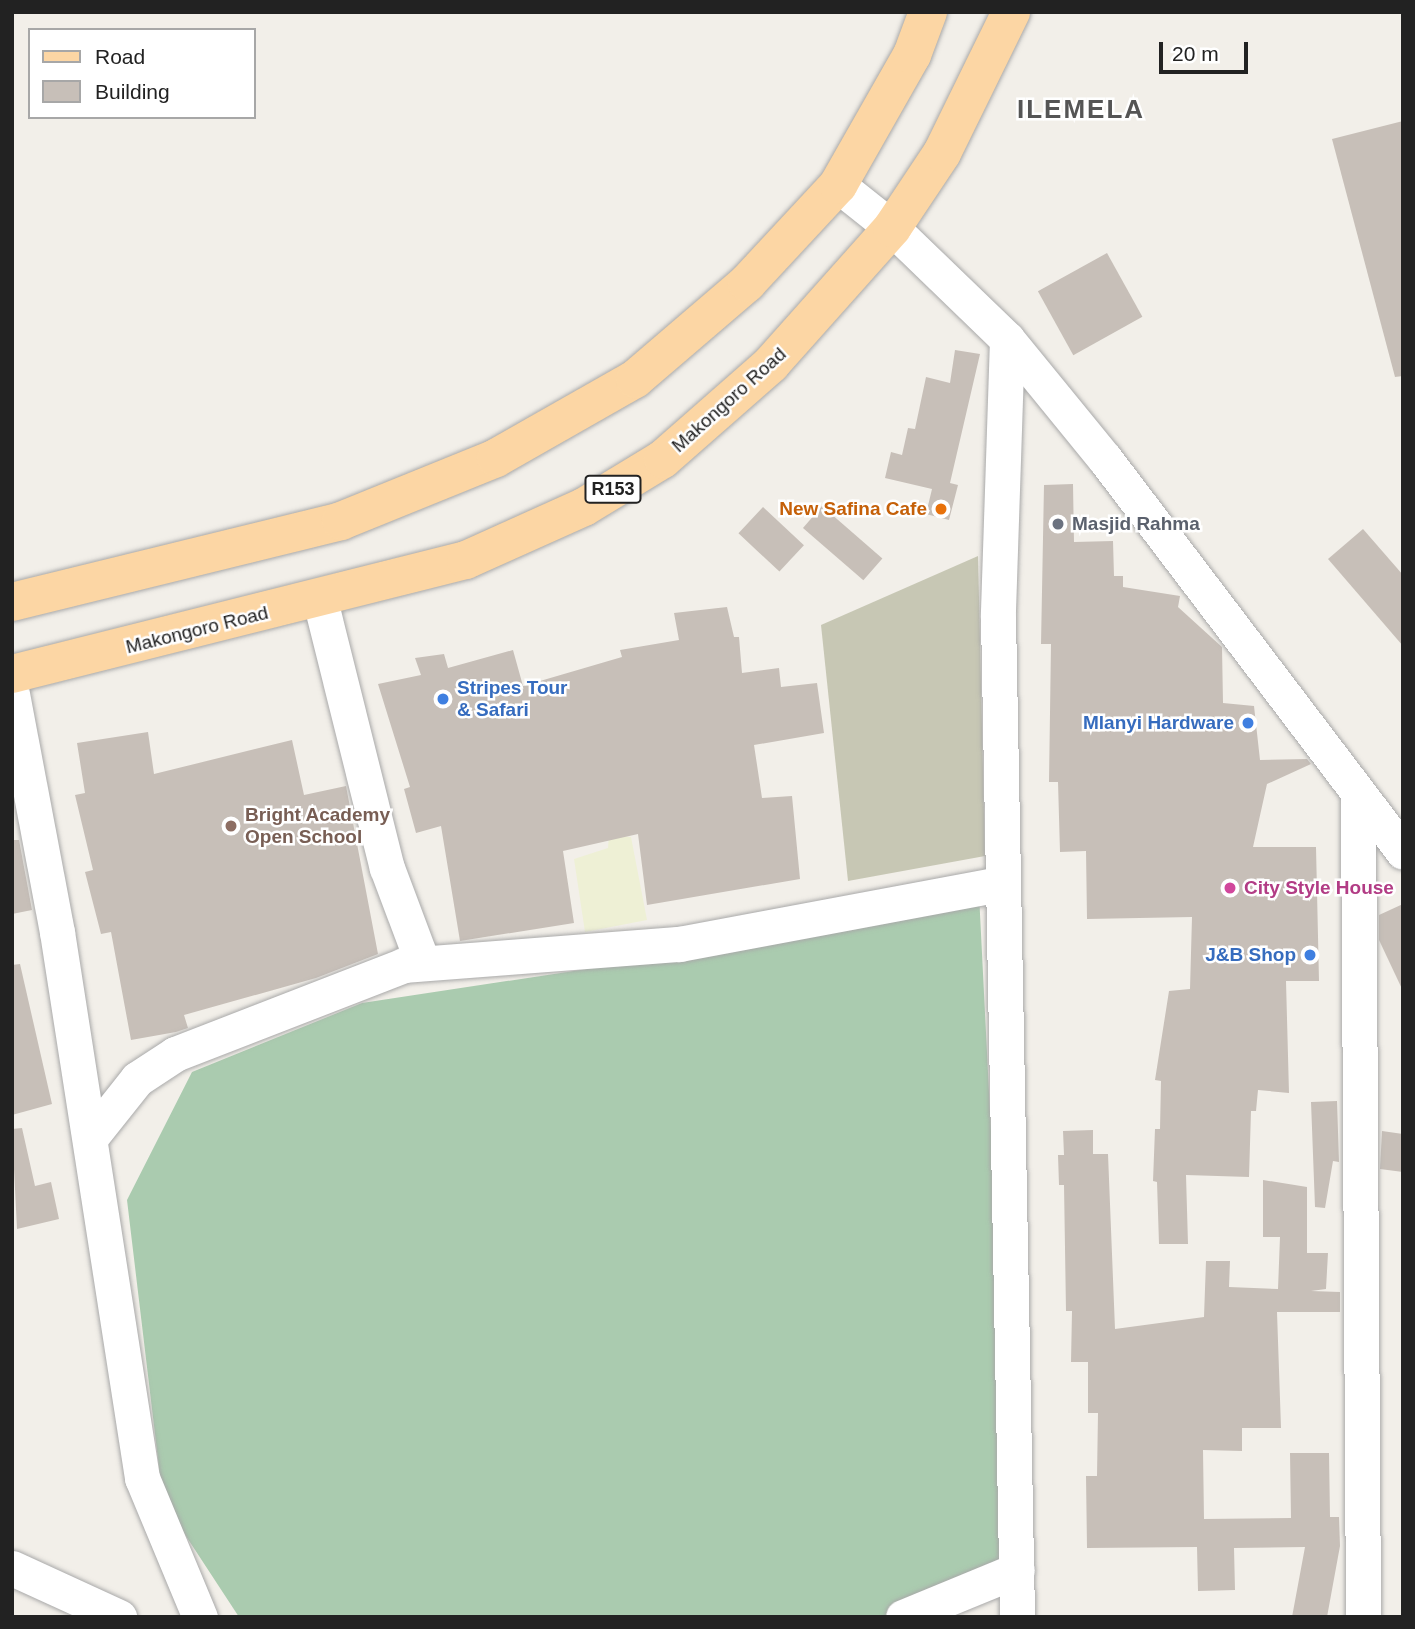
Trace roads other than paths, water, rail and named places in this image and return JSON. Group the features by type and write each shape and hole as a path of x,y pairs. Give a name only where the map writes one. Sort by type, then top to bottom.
{"main road":[{"path":"12,602 341,521 496,458 625,385 677,347 747,284 838,185 912,55 928,12"},
{"name":"Makongoro Road","path":"12,674 320,600 466,560 584,507 663,459 772,364 892,228 942,153 1011,12"}],"street":[{"path":"838,185 892,228 1007,339 1105,459 1358,798 1403,852"},
{"path":"1007,339 998,617 1017,1617"},
{"path":"320,600 387,868 422,961"},
{"path":"12,694 91,1138 142,1478 200,1617"},
{"path":"1358,798 1363,1617"},
{"path":"91,1138 137,1079 175,1054 422,961 679,944 1001,884"},
{"path":"12,1568 119,1617"},
{"path":"903,1617 1017,1570"}],"place":[{"name":"New Safina Cafe","path":"941,509"},
{"name":"Masjid Rahma","path":"1058,524"},
{"name":"Stripes Tour & Safari","path":"443,699"},
{"name":"Mlanyi Hardware","path":"1248,723"},
{"name":"Bright Academy Open School","path":"231,826"},
{"name":"City Style House","path":"1230,888"},
{"name":"J&B Shop","path":"1310,955"}],"district":[{"name":"ILEMELA","path":"1081,110"}]}
